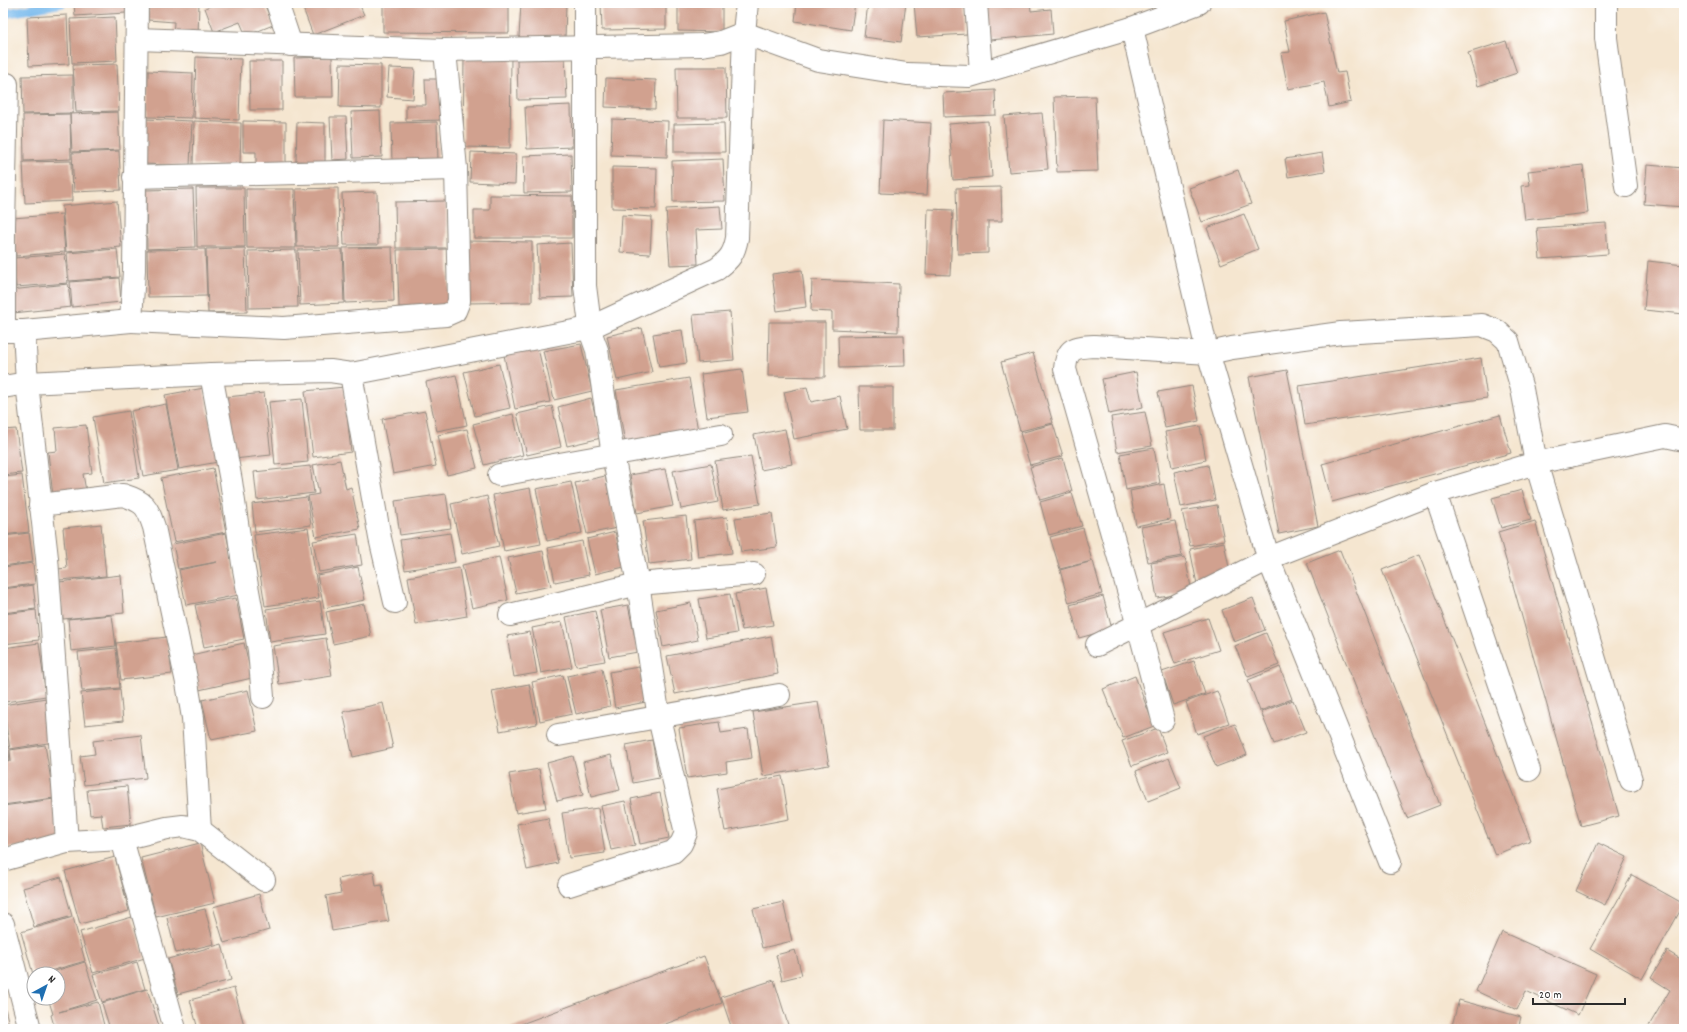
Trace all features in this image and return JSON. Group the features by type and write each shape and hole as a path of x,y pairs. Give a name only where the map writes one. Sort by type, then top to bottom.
{"street":[{"path":"131,321 134,270 137,3"},
{"path":"277,3 291,45"},
{"path":"569,885 673,852 681,844 686,833 659,718 638,584 613,455 597,350 589,323 585,286 585,3"},
{"path":"3,387 27,376 330,371 351,374 589,323 717,269 728,260 735,251 737,238 744,33 747,3"},
{"path":"976,3 981,72"},
{"path":"137,39 445,50 585,46 702,45 721,42 744,33 818,60 907,74 970,76 1132,28 1199,3"},
{"path":"1606,3 1606,38 1626,186"},
{"path":"1132,28 1199,316 1269,560 1390,862"},
{"path":"14,333 131,321 284,328 446,315 455,311 459,301 456,169 445,50"},
{"path":"7,84 4,227 14,333 27,376 47,558 67,842"},
{"path":"134,177 456,169"},
{"path":"1163,720 1138,625 1065,369 1066,358 1070,352 1079,347 1094,346 1232,348 1341,333 1482,325 1498,331 1508,341 1522,389 1536,463 1631,780"},
{"path":"211,374 231,481 243,564 259,650 263,697"},
{"path":"351,374 380,538 395,602"},
{"path":"499,475 721,435"},
{"path":"1097,645 1280,554 1435,493 1536,463 1665,436 1684,440"},
{"path":"1435,493 1529,770"},
{"path":"40,505 123,495 137,499 148,508 154,527 192,711 200,830"},
{"path":"510,615 638,584 754,574"},
{"path":"558,735 659,718 779,695"},
{"path":"3,860 67,842 122,840 167,828 183,826 200,830 264,880"},
{"path":"122,840 175,1029"},
{"path":"3,924 30,1029"}],"building":[{"path":"74,3 125,3 126,13 75,16"},
{"path":"149,3 199,3 198,36 173,35 174,22 148,20"},
{"path":"218,3 264,3 273,25 246,36 240,22 214,32 205,8"},
{"path":"301,3 359,3 364,15 313,35"},
{"path":"383,3 509,3 509,33 383,32"},
{"path":"521,3 566,3 565,39 519,37"},
{"path":"601,3 666,3 666,29 602,30"},
{"path":"678,3 722,3 722,32 678,31"},
{"path":"797,3 855,3 851,30 795,21"},
{"path":"868,3 906,3 901,42 864,37"},
{"path":"914,3 965,3 967,34 917,37"},
{"path":"986,3 1030,3 1031,11 1051,9 1053,34 990,40"},
{"path":"1324,12 1337,73 1345,72 1351,102 1329,107 1324,82 1288,89 1281,53 1290,52 1284,21"},
{"path":"67,15 69,64 29,66 27,17"},
{"path":"115,17 117,61 72,63 70,19"},
{"path":"1506,41 1517,73 1478,86 1468,53"},
{"path":"196,57 241,59 239,120 194,118"},
{"path":"332,57 333,97 295,97 294,58"},
{"path":"464,57 511,57 510,148 463,147"},
{"path":"565,57 567,99 518,100 517,59"},
{"path":"249,61 282,61 282,110 250,110"},
{"path":"117,64 119,111 76,112 73,65"},
{"path":"340,64 381,65 381,108 339,107"},
{"path":"676,67 726,67 727,118 677,118"},
{"path":"389,68 415,69 413,99 387,97"},
{"path":"148,71 193,73 192,118 147,117"},
{"path":"73,75 73,113 23,114 22,76"},
{"path":"606,78 656,80 655,109 605,107"},
{"path":"425,79 441,79 442,120 406,121 406,105 426,105"},
{"path":"995,90 996,115 944,117 943,93"},
{"path":"1095,96 1098,171 1057,172 1054,97"},
{"path":"571,105 572,147 527,149 525,107"},
{"path":"380,111 382,157 353,158 351,112"},
{"path":"118,112 120,150 72,152 70,114"},
{"path":"1042,113 1048,169 1009,172 1004,116"},
{"path":"70,114 71,159 24,161 23,115"},
{"path":"330,117 346,117 348,159 332,160"},
{"path":"145,119 192,121 190,166 144,164"},
{"path":"612,119 668,121 667,157 611,155"},
{"path":"883,120 931,123 927,195 880,193"},
{"path":"194,121 241,123 240,167 193,165"},
{"path":"243,121 286,122 286,165 256,165 256,152 243,152"},
{"path":"988,121 992,177 953,180 949,124"},
{"path":"297,122 325,123 325,162 296,161"},
{"path":"437,122 438,164 392,164 391,123"},
{"path":"724,123 725,152 674,152 674,124"},
{"path":"119,151 121,190 74,192 72,153"},
{"path":"471,152 516,154 515,184 470,182"},
{"path":"1322,153 1325,171 1288,177 1285,159"},
{"path":"571,154 572,192 524,193 523,156"},
{"path":"723,159 725,201 673,202 672,161"},
{"path":"71,161 72,201 25,203 23,162"},
{"path":"1583,165 1588,213 1525,220 1521,186 1530,185 1528,171"},
{"path":"1647,165 1684,168 1684,207 1644,204"},
{"path":"612,167 657,168 656,209 612,208"},
{"path":"1238,170 1251,204 1202,222 1189,188"},
{"path":"1001,187 1002,221 988,221 988,253 958,254 956,188"},
{"path":"196,188 244,188 245,247 197,247"},
{"path":"338,188 339,247 297,247 296,189"},
{"path":"193,189 195,247 147,249 146,190"},
{"path":"246,189 294,189 296,248 247,248"},
{"path":"377,192 378,245 344,245 342,193"},
{"path":"490,195 572,196 572,238 474,238 474,210 490,210"},
{"path":"117,201 121,247 66,252 62,206"},
{"path":"446,201 447,248 396,248 395,202"},
{"path":"720,206 722,229 696,230 698,264 670,265 666,209"},
{"path":"928,209 953,210 950,275 926,274"},
{"path":"62,214 65,252 16,256 13,218"},
{"path":"1244,214 1258,249 1221,264 1207,228"},
{"path":"622,215 652,217 650,254 620,252"},
{"path":"1606,223 1608,254 1540,259 1537,228"},
{"path":"466,241 532,242 532,302 466,303"},
{"path":"571,243 573,297 540,298 537,245"},
{"path":"392,247 394,301 345,303 343,248"},
{"path":"245,248 247,312 208,313 206,249"},
{"path":"117,249 120,277 69,281 67,253"},
{"path":"205,249 207,296 148,297 147,250"},
{"path":"342,249 344,303 300,305 298,250"},
{"path":"448,249 449,306 399,307 397,250"},
{"path":"296,250 298,307 249,308 248,251"},
{"path":"65,254 68,283 16,287 14,258"},
{"path":"1648,261 1684,265 1684,314 1644,310"},
{"path":"802,270 806,307 777,311 772,274"},
{"path":"119,278 121,302 72,307 70,282"},
{"path":"812,280 899,284 898,332 832,329 832,312 811,311"},
{"path":"68,284 71,307 13,313 10,290"},
{"path":"730,312 734,360 698,363 693,315"},
{"path":"769,322 825,322 825,377 768,376"},
{"path":"642,328 652,372 617,380 607,336"},
{"path":"682,330 687,363 659,367 653,334"},
{"path":"904,335 905,366 839,368 838,336"},
{"path":"581,344 592,391 554,400 543,351"},
{"path":"538,348 550,402 515,409 504,355"},
{"path":"1033,353 1053,423 1020,431 1001,362"},
{"path":"1481,358 1487,398 1305,425 1299,386"},
{"path":"499,364 510,408 475,416 464,372"},
{"path":"742,369 748,412 707,417 701,374"},
{"path":"1287,370 1318,526 1279,534 1249,377"},
{"path":"1136,372 1143,407 1109,414 1102,379"},
{"path":"456,375 467,425 437,431 426,382"},
{"path":"689,378 698,431 625,443 616,390"},
{"path":"1192,386 1199,421 1165,428 1158,392"},
{"path":"344,387 351,452 313,457 305,391"},
{"path":"807,387 811,402 840,396 847,429 794,439 784,392"},
{"path":"859,387 893,387 893,430 860,430"},
{"path":"204,388 218,462 179,469 165,395"},
{"path":"264,393 271,455 234,459 227,397"},
{"path":"591,398 601,438 567,446 558,407"},
{"path":"302,399 308,462 275,465 269,402"},
{"path":"166,404 178,470 143,476 131,411"},
{"path":"552,406 561,447 527,455 517,414"},
{"path":"129,411 139,478 104,483 93,417"},
{"path":"425,411 436,466 393,474 382,419"},
{"path":"1145,412 1152,446 1117,452 1111,417"},
{"path":"513,414 523,455 484,465 473,424"},
{"path":"1500,415 1511,453 1332,502 1322,464"},
{"path":"1053,424 1063,456 1030,465 1020,433"},
{"path":"86,425 92,473 83,474 86,491 53,496 48,452 57,451 55,428"},
{"path":"1200,426 1206,460 1172,467 1165,432"},
{"path":"16,429 22,473 3,475 3,430"},
{"path":"467,429 477,468 447,475 438,435"},
{"path":"785,429 792,464 761,470 754,435"},
{"path":"1154,448 1160,483 1126,490 1120,454"},
{"path":"751,456 760,504 723,510 715,461"},
{"path":"1063,458 1072,491 1040,500 1030,467"},
{"path":"340,460 346,489 351,487 360,529 316,537 308,496 319,494 313,465"},
{"path":"711,464 718,502 681,509 673,471"},
{"path":"1208,465 1215,500 1181,507 1174,472"},
{"path":"310,466 314,493 257,500 254,472"},
{"path":"213,468 226,532 174,542 161,478"},
{"path":"665,469 673,506 637,513 630,475"},
{"path":"22,475 29,532 3,535 3,477"},
{"path":"605,476 617,528 587,534 575,483"},
{"path":"571,482 582,533 547,541 536,489"},
{"path":"1164,484 1170,519 1136,526 1130,491"},
{"path":"530,488 541,544 504,551 493,495"},
{"path":"1522,490 1531,520 1501,528 1492,498"},
{"path":"1072,493 1082,526 1049,535 1040,502"},
{"path":"446,494 451,528 400,535 395,501"},
{"path":"487,496 499,546 462,554 451,504"},
{"path":"307,497 311,525 255,532 252,504"},
{"path":"1217,505 1224,540 1190,546 1182,511"},
{"path":"772,513 777,547 741,552 735,518"},
{"path":"686,516 691,559 649,564 643,521"},
{"path":"727,517 732,553 698,557 694,521"},
{"path":"1175,521 1182,556 1148,562 1141,527"},
{"path":"1535,521 1619,816 1581,826 1498,532"},
{"path":"101,524 106,576 59,580 58,569 67,568 63,528"},
{"path":"308,528 319,598 265,606 254,535"},
{"path":"1083,528 1092,561 1060,569 1050,537"},
{"path":"615,532 624,567 595,574 587,539"},
{"path":"29,533 33,562 3,566 3,536"},
{"path":"226,533 239,595 186,605 179,570 217,562 178,569 173,544"},
{"path":"450,533 455,562 405,570 400,540"},
{"path":"357,534 362,565 319,572 313,541"},
{"path":"582,541 589,575 555,582 548,548"},
{"path":"1224,542 1231,578 1197,584 1190,549"},
{"path":"1340,550 1440,805 1407,818 1307,563"},
{"path":"543,551 551,586 516,593 508,558"},
{"path":"1419,555 1531,840 1495,855 1382,570"},
{"path":"499,557 508,600 472,608 462,565"},
{"path":"1185,557 1192,592 1157,598 1151,563"},
{"path":"1093,561 1102,594 1069,603 1060,570"},
{"path":"33,563 35,584 3,588 3,567"},
{"path":"358,567 365,600 324,608 317,575"},
{"path":"459,568 467,616 416,625 408,577"},
{"path":"121,575 124,613 63,619 59,582"},
{"path":"33,585 36,609 3,613 3,589"},
{"path":"766,588 773,625 742,630 735,594"},
{"path":"730,594 737,633 706,638 699,599"},
{"path":"1103,596 1112,629 1079,638 1070,605"},
{"path":"236,598 244,639 204,647 195,605"},
{"path":"1253,598 1265,630 1234,642 1222,610"},
{"path":"320,601 325,634 270,642 266,609"},
{"path":"691,603 698,640 663,647 656,610"},
{"path":"364,604 371,636 333,644 326,612"},
{"path":"628,605 638,652 609,657 600,610"},
{"path":"36,610 39,640 3,644 3,614"},
{"path":"595,611 605,661 576,666 566,617"},
{"path":"112,615 116,646 71,651 68,619"},
{"path":"1208,618 1219,650 1175,664 1164,632"},
{"path":"562,622 572,667 541,673 532,628"},
{"path":"530,632 537,673 514,677 507,636"},
{"path":"1266,633 1279,665 1248,677 1235,646"},
{"path":"771,636 778,674 675,694 667,656"},
{"path":"167,637 172,674 121,680 116,643"},
{"path":"326,638 332,676 279,684 273,646"},
{"path":"39,643 46,696 5,702 3,687 3,648"},
{"path":"244,643 252,678 199,690 191,655"},
{"path":"116,648 120,688 82,691 78,652"},
{"path":"1194,661 1205,694 1173,705 1162,672"},
{"path":"639,667 646,702 615,708 609,672"},
{"path":"1280,667 1292,699 1260,711 1248,680"},
{"path":"602,669 610,706 576,714 567,676"},
{"path":"563,675 572,714 540,721 532,682"},
{"path":"1135,676 1154,726 1123,738 1103,689"},
{"path":"529,684 537,724 500,731 492,691"},
{"path":"120,689 123,721 85,725 81,693"},
{"path":"248,690 257,731 211,740 202,700"},
{"path":"1217,691 1229,723 1197,734 1186,702"},
{"path":"46,698 54,742 10,749 3,705"},
{"path":"1293,700 1306,732 1274,744 1261,712"},
{"path":"818,702 829,765 763,776 753,712"},
{"path":"383,703 393,748 353,757 343,712"},
{"path":"719,722 721,733 748,729 752,758 726,762 727,772 687,778 679,728"},
{"path":"1235,724 1247,755 1216,767 1203,736"},
{"path":"1158,728 1167,752 1132,766 1122,741"},
{"path":"6,735 10,760 3,761 3,736"},
{"path":"141,735 146,778 84,785 80,756 95,754 93,741"},
{"path":"652,740 659,778 633,783 626,745"},
{"path":"45,745 54,798 3,805 3,762 11,761 10,750"},
{"path":"611,755 620,790 591,797 583,762"},
{"path":"573,756 583,795 557,801 547,763"},
{"path":"1169,758 1181,788 1148,801 1136,771"},
{"path":"539,769 546,808 516,813 509,774"},
{"path":"782,776 789,819 725,831 717,789"},
{"path":"127,786 131,824 103,827 101,814 90,815 87,790"},
{"path":"660,793 669,838 640,844 631,799"},
{"path":"54,799 60,841 3,849 3,806"},
{"path":"625,801 635,845 611,850 601,806"},
{"path":"598,808 605,853 569,858 562,813"},
{"path":"548,818 558,863 527,870 517,824"},
{"path":"200,843 215,903 156,917 141,858"},
{"path":"1598,843 1627,857 1605,905 1576,891"},
{"path":"115,857 129,911 80,924 65,871"},
{"path":"374,872 376,886 382,885 389,921 332,931 326,896 341,893 338,879"},
{"path":"1632,875 1684,904 1642,979 1590,949"},
{"path":"61,877 72,916 34,927 23,888"},
{"path":"259,894 269,930 224,943 213,907"},
{"path":"783,902 792,941 762,948 753,909"},
{"path":"205,909 214,944 176,953 167,918"},
{"path":"73,917 85,961 66,966 31,966 21,932"},
{"path":"132,917 145,958 93,973 80,932"},
{"path":"1502,932 1596,974 1578,1015 1526,991 1517,1010 1476,991"},
{"path":"222,944 231,980 178,994 168,959"},
{"path":"795,950 802,975 782,980 776,955"},
{"path":"1667,951 1684,961 1684,1029 1647,1029 1670,990 1651,978"},
{"path":"704,956 722,1003 652,1029 508,1029"},
{"path":"85,962 97,1000 59,1012 98,1002 105,1029 55,1029 51,1015 53,1014 50,1006 66,1006 66,968"},
{"path":"137,962 145,989 102,1002 93,975"},
{"path":"774,980 789,1028 732,1029 721,997"},
{"path":"234,988 245,1029 198,1029 190,1000"},
{"path":"147,989 160,1029 110,1029 102,1003"},
{"path":"1459,1000 1521,1017 1518,1029 1451,1029"},
{"path":"3,1008 5,1008 10,1029 3,1029"}],"waterway":[{"path":"3,14 62,3"}]}
